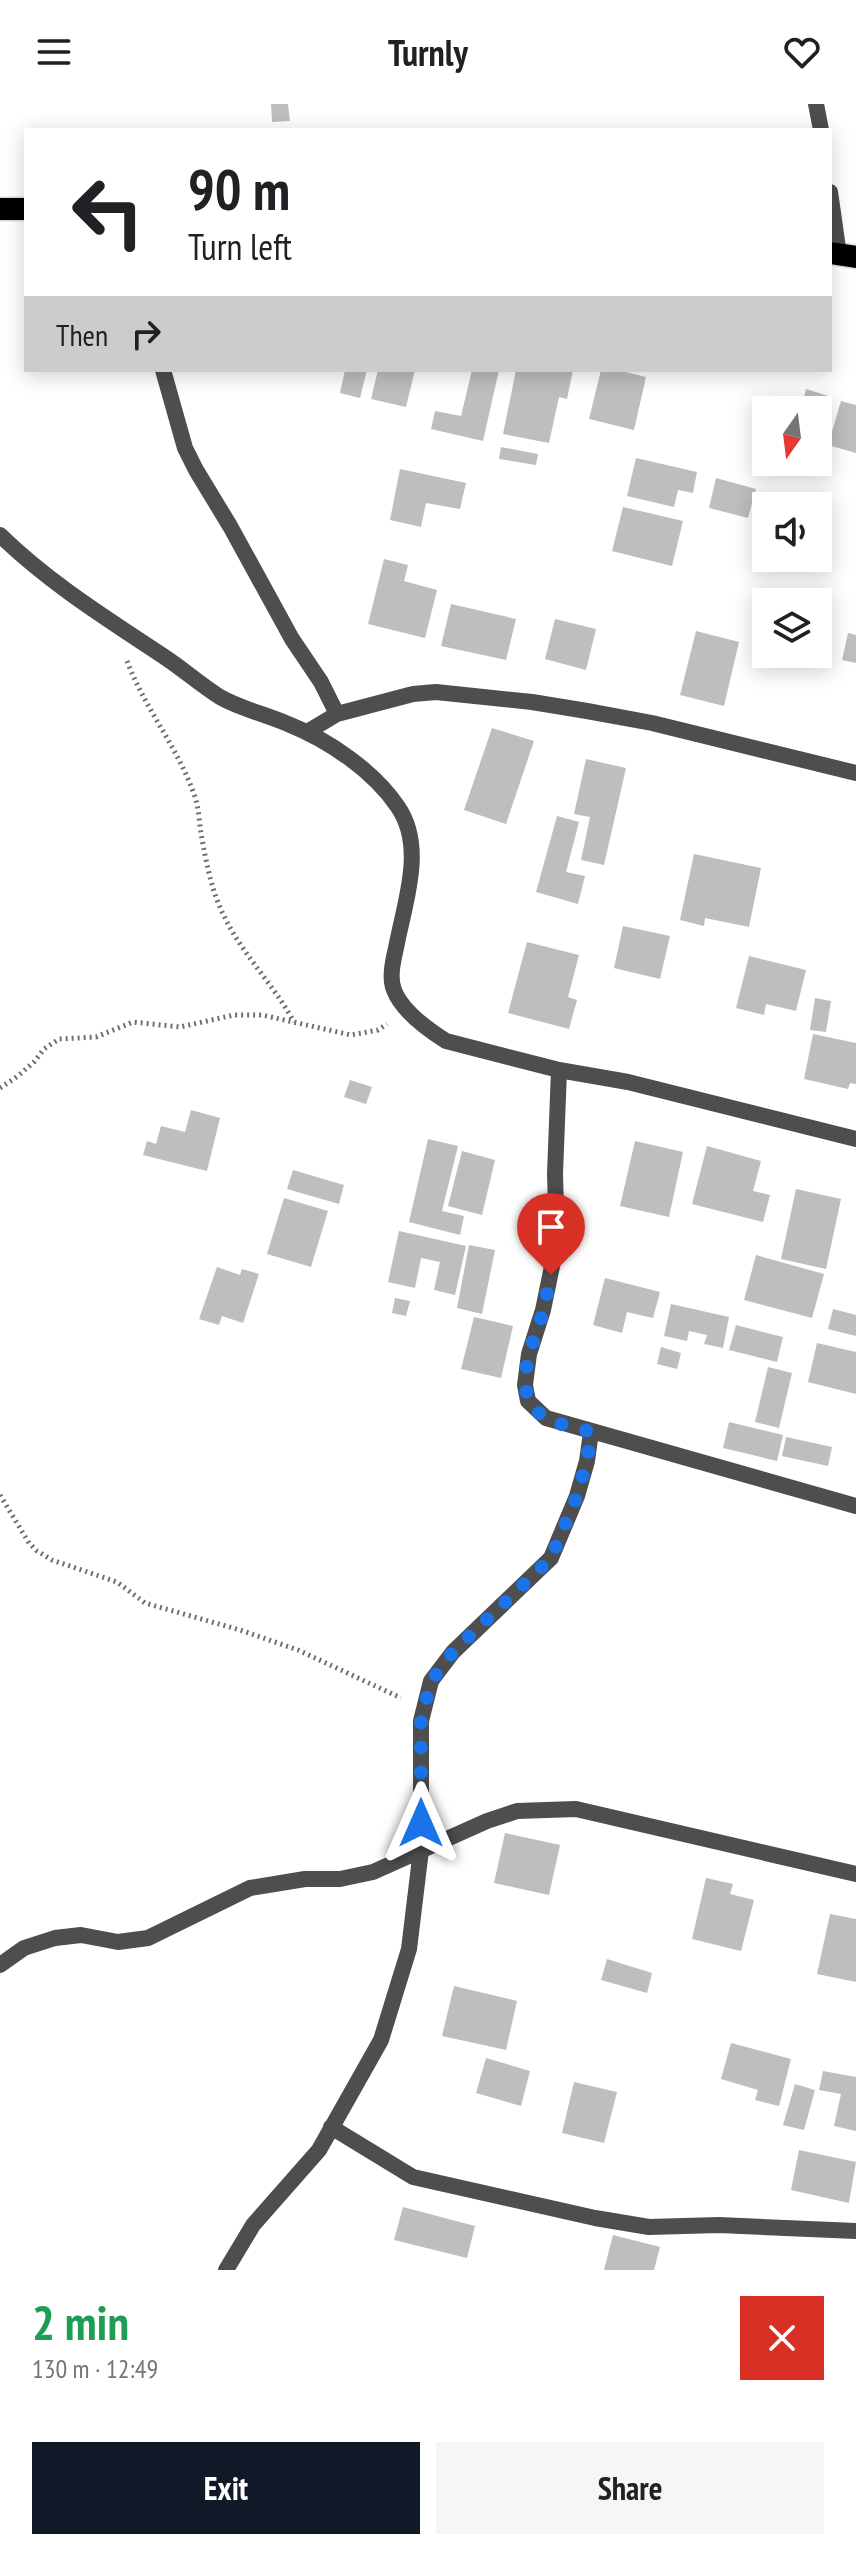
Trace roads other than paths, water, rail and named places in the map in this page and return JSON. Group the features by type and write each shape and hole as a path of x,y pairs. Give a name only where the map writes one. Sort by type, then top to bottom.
{"highway":[{"path":"0,209 24,209"}],"street":[{"path":"816,104 821,128"},
{"path":"832,202 842,255"},
{"path":"164,372 185,448 196,470 337,714"},
{"path":"0,535 44,574 223,698 307,732 360,768 395,803 407,823 411,862 393,964 394,990 408,1011 446,1041 559,1070 628,1082 856,1139"},
{"path":"307,732 337,714 413,694 436,692 560,706 652,723 856,773"},
{"path":"559,1070 555,1174 557,1242 543,1310 529,1354 525,1385 528,1401 546,1418 856,1506"},
{"path":"226,2270 253,2225 319,2150 381,2040 409,1949 421,1850 421,1721 431,1681 453,1652 551,1558 577,1496 591,1432"},
{"path":"0,1965 24,1948 55,1938 81,1935 118,1942 148,1938 250,1888 305,1879 340,1879 373,1872 517,1811 576,1809 856,1874"},
{"path":"331,2127 413,2177 595,2218 649,2227 719,2225 856,2231"}]}
